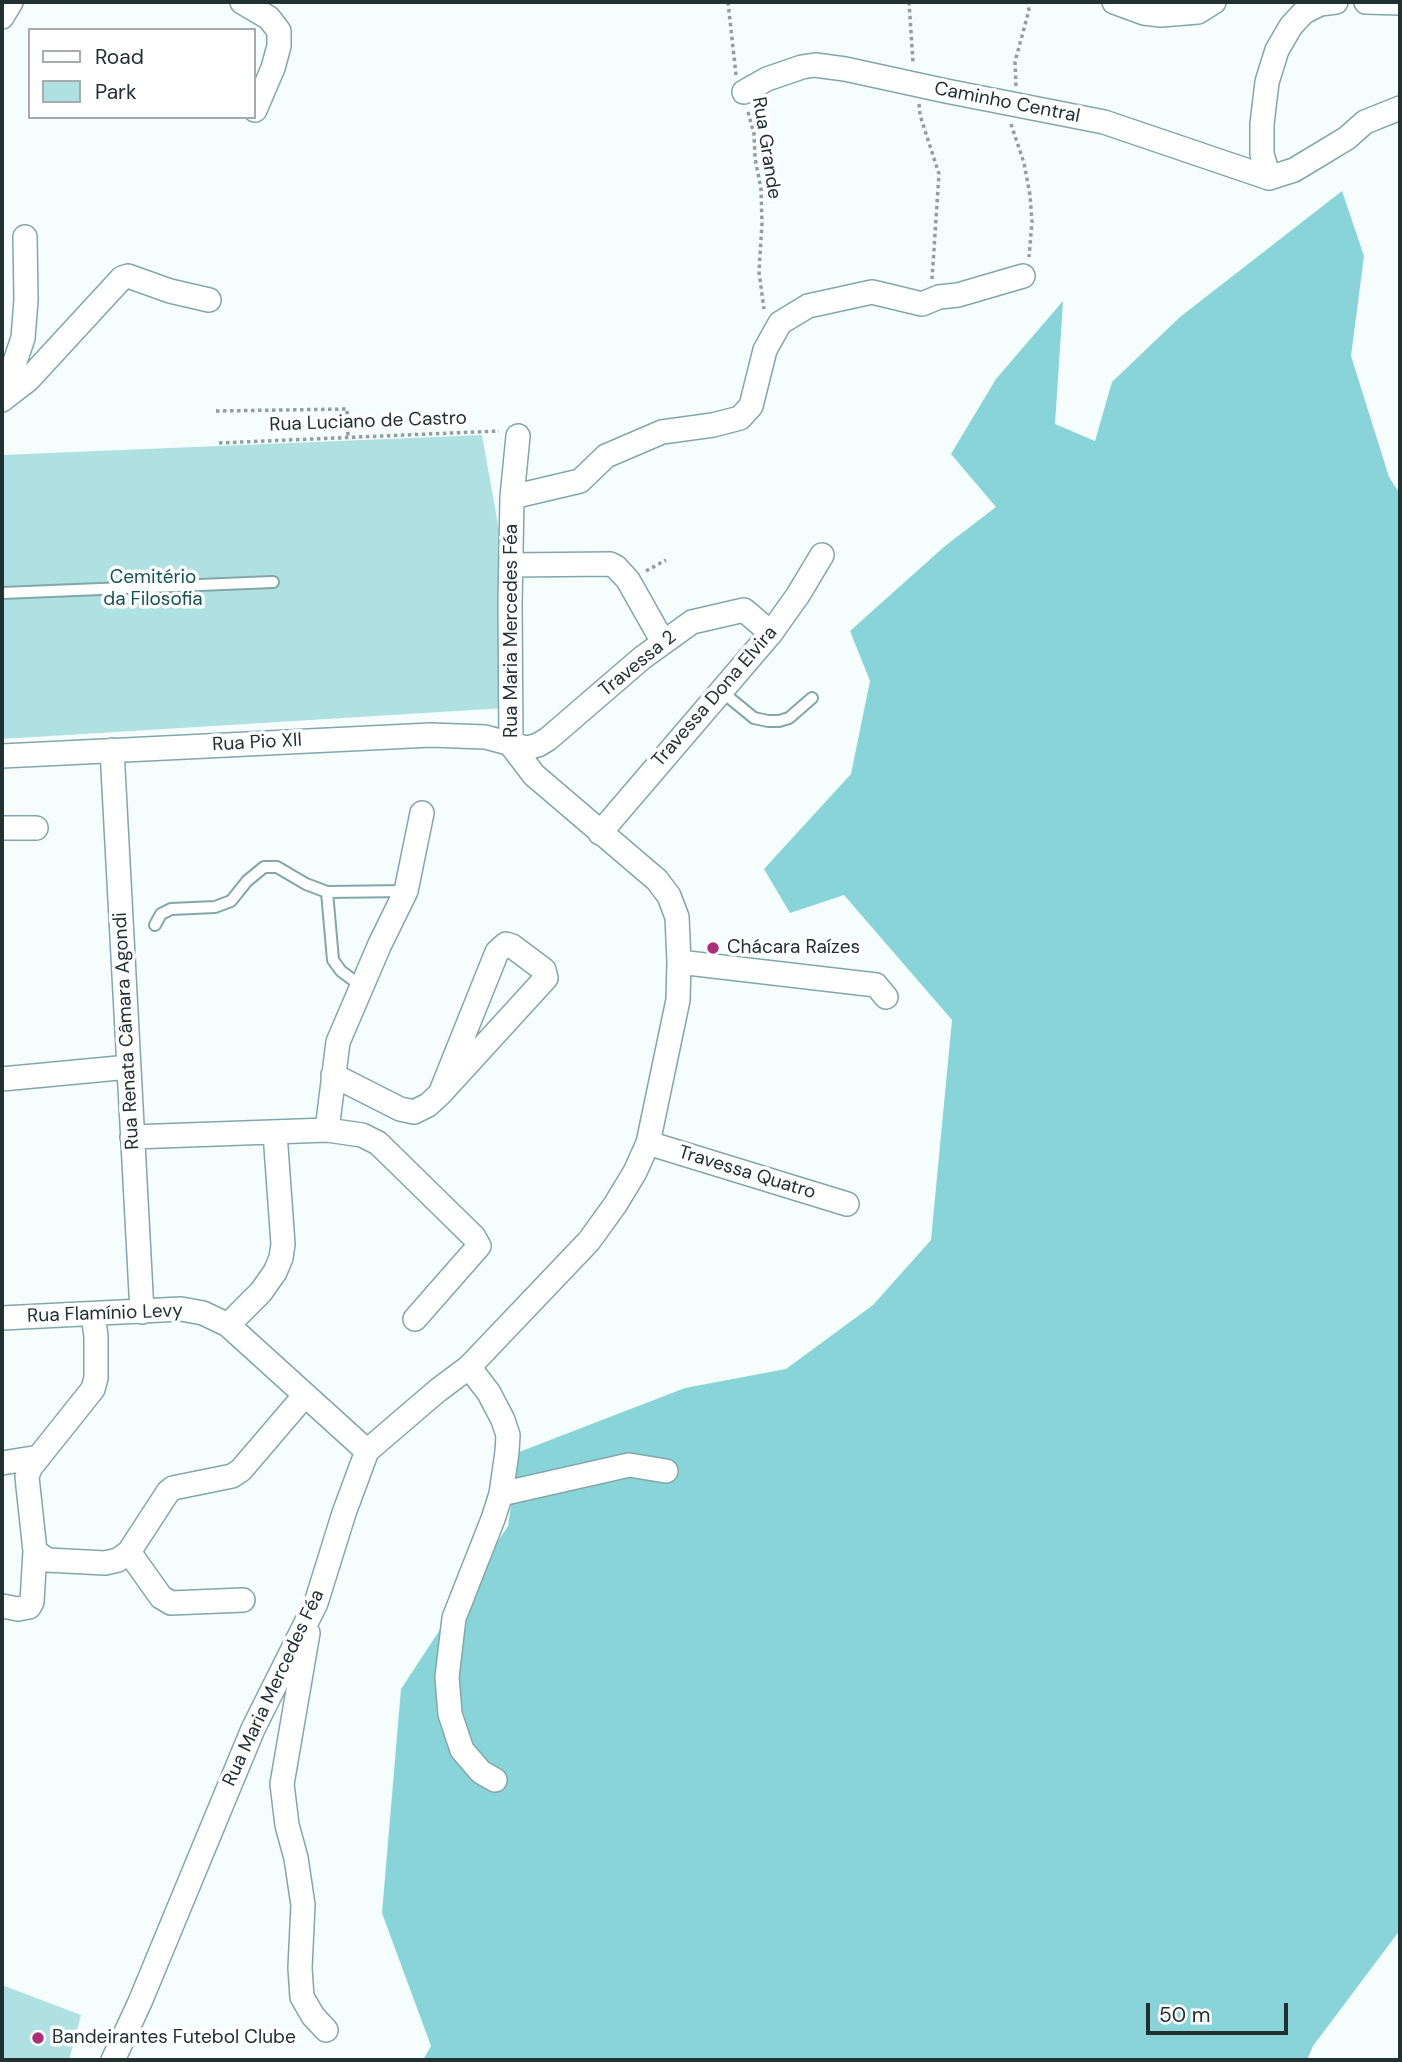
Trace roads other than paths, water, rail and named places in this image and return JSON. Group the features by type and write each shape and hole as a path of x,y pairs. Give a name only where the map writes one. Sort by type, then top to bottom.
{"street":[{"path":"2,17 11,2"},
{"path":"243,2 269,18 279,31 279,46 273,68 256,108"},
{"path":"1114,2 1144,13 1161,15 1198,12 1214,2"},
{"path":"1336,2 1320,4 1304,12 1291,26 1277,50 1267,82 1262,124 1262,154 1269,178 1294,170 1347,138 1365,122 1400,108"},
{"path":"1366,2 1400,3"},
{"name":"Caminho Central","path":"744,92 766,79 815,65 873,74 946,92 1016,103 1104,122 1269,178"},
{"path":"2,400 23,338 25,237"},
{"path":"2,400 29,380 122,278 128,275 170,292 209,300"},
{"path":"512,497 580,481 606,457 662,432 713,425 740,418 751,406 767,346 780,323 808,306 872,292 922,304 1023,275"},
{"name":"Rua Maria Mercedes Féa","path":"113,2060 140,2002 253,1729 316,1603 367,1451 469,1367 589,1241 635,1172 648,1143 678,1000 677,917 669,896 657,880 534,775 511,746 512,497 518,436"},
{"name":"Travessa Dona Elvira","path":"600,833 771,633 799,595 822,555"},
{"path":"511,565 610,564 616,567 628,580 663,642"},
{"name":"Travessa 2","path":"511,746 527,748 548,739 663,642 692,622 739,610 750,614 771,633"},
{"name":"Rua Pio XII","path":"2,756 431,734 485,737 511,746"},
{"name":"Rua Renata Câmara Agondi","path":"112,750 142,1312"},
{"path":"327,1130 338,1042 406,891 422,813"},
{"path":"2,828 36,828"},
{"path":"333,1075 400,1109 414,1112 428,1105 440,1094 547,978 544,970 506,944 497,952 440,1094"},
{"path":"679,962 876,985 886,997"},
{"path":"2,1079 129,1067"},
{"path":"132,1137 327,1130 362,1135 378,1143 474,1237 479,1246 415,1319"},
{"path":"229,1325 261,1292 281,1258 283,1244 275,1133"},
{"name":"Travessa Quatro","path":"648,1143 847,1204"},
{"name":"Rua Flamínio Levy","path":"2,1318 181,1309 203,1313 229,1325 367,1451"},
{"path":"2,1606 18,1609 29,1607 32,1602 36,1551 27,1477 30,1468 93,1390 96,1378 96,1336 93,1315"},
{"path":"469,1367 489,1393 508,1435 501,1494 454,1618 447,1677 450,1714 462,1750 481,1772 495,1780"},
{"path":"36,1551 47,1560 105,1563 118,1560 129,1552 168,1492 173,1488 232,1476 241,1470 305,1395"},
{"path":"2,1463 39,1457"},
{"path":"501,1494 629,1465 666,1471"},
{"path":"129,1552 161,1597 170,1603 243,1600"},
{"path":"316,1603 287,1746 282,1784 286,1825 296,1857 303,1905 300,1968 302,1997 313,2016 326,2030"}],"lane":[{"path":"2,593 273,582"},
{"path":"721,691 754,718 768,721 789,718 812,698"},
{"path":"155,925 161,914 171,909 215,907 231,901 247,881 264,867 277,867 306,884 327,892 406,891"},
{"path":"327,892 333,960 341,971 361,986"}],"place":[{"name":"Chácara Raízes","path":"713,948"},
{"name":"Bandeirantes Futebol Clube","path":"38,2038"}],"park label":[{"name":"Cemitério da Filosofia","path":"153,589"}]}
